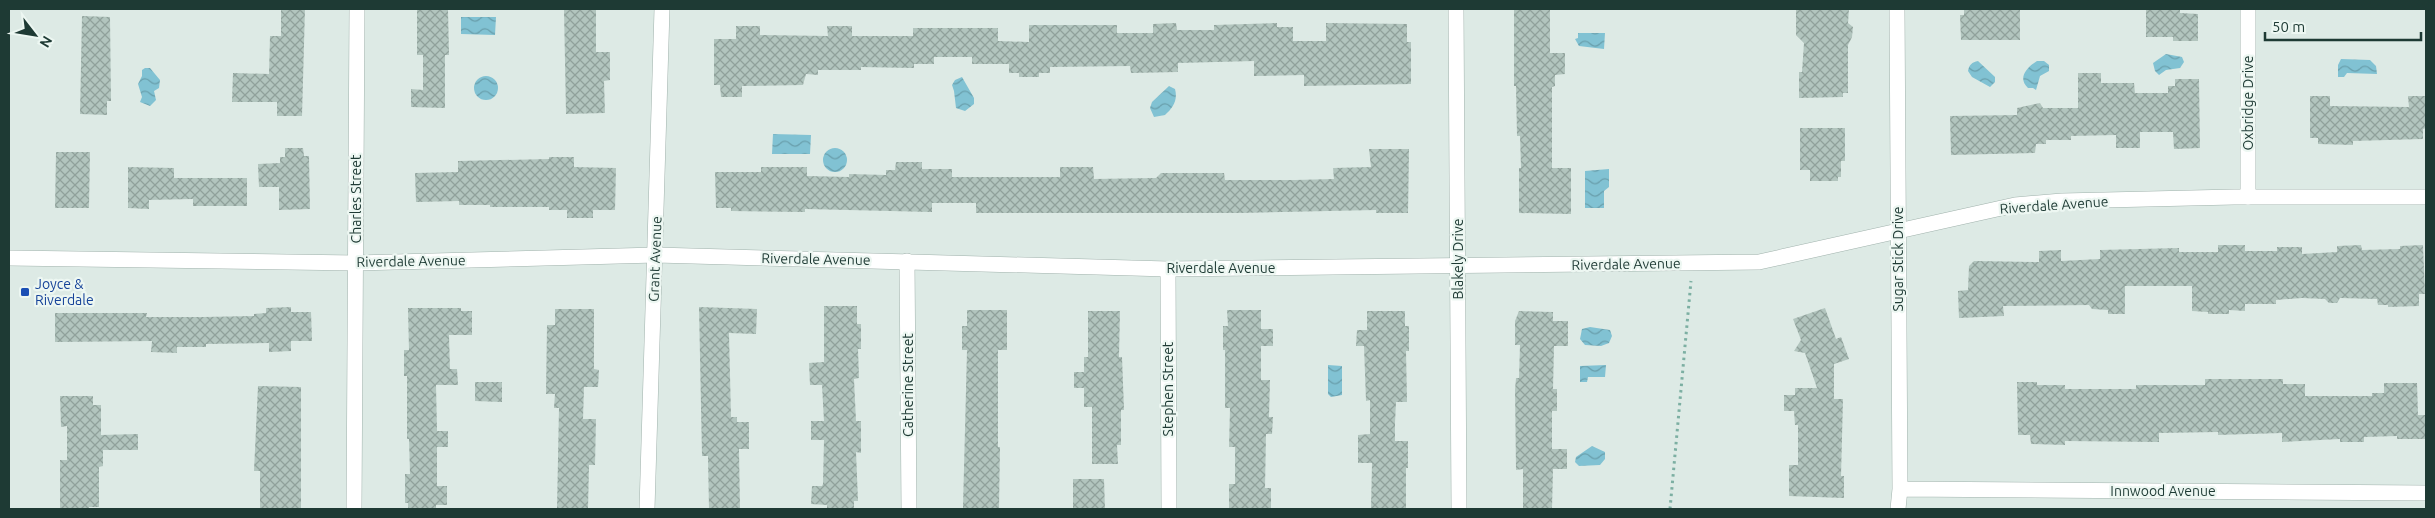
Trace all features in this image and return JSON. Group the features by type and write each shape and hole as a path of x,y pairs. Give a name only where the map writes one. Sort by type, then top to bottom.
{"street":[{"name":"Charles Street","path":"354,509 357,9"},
{"name":"Grant Avenue","path":"647,509 662,9"},
{"name":"Blakely Drive","path":"1456,9 1459,509"},
{"name":"Sugar Stick Drive","path":"1898,9 1900,489 1898,509"},
{"name":"Oxbridge Drive","path":"2248,9 2248,197"},
{"name":"Riverdale Avenue","path":"9,258 356,263 656,255 1168,269 1759,262 2014,205 2062,201 2248,197 2426,197"},
{"name":"Catherine Street","path":"907,261 909,509"},
{"name":"Stephen Street","path":"1168,269 1169,509"},
{"name":"Innwood Avenue","path":"1900,489 2426,493"}],"path":[{"path":"1670,509 1693,263"}],"water":[{"path":"461,17 496,17 495,35 461,34"},
{"path":"1578,33 1605,33 1604,49 1579,46 1575,39 1578,38"},
{"path":"2166,54 2182,57 2184,62 2180,68 2166,70 2159,75 2155,71 2153,63"},
{"path":"2341,59 2370,60 2376,66 2377,74 2347,73 2344,77 2338,77 2338,65"},
{"path":"1978,61 1995,77 1995,82 1990,87 1972,77 1968,71 1971,64"},
{"path":"2037,61 2044,61 2049,65 2049,71 2040,76 2036,90 2028,88 2023,77 2030,66"},
{"path":"150,68 160,80 159,88 154,91 156,100 150,106 140,102 142,97 138,84 142,76 142,70"},
{"path":"486,76 491,77 497,83 497,93 491,99 486,100 481,99 475,93 474,88 475,83 481,77"},
{"path":"962,77 974,98 974,104 965,111 956,108 952,85 955,80"},
{"path":"1169,86 1175,89 1176,97 1174,104 1165,115 1154,117 1150,108 1152,102"},
{"path":"773,134 811,135 810,154 772,154"},
{"path":"835,148 843,152 847,160 843,168 835,172 827,168 823,160 827,152"},
{"path":"1609,169 1609,187 1604,191 1604,208 1585,208 1585,171"},
{"path":"1590,327 1610,330 1612,336 1609,343 1601,346 1585,345 1580,339 1582,329"},
{"path":"1328,365 1342,366 1342,395 1331,397 1328,394"},
{"path":"1606,365 1605,377 1588,377 1587,382 1580,382 1580,366"},
{"path":"1592,446 1605,452 1605,459 1600,465 1579,466 1575,462 1576,457"}],"building":[{"path":"281,9 305,9 302,116 277,116 277,102 232,102 233,73 269,74 270,36 281,36"},
{"path":"564,9 596,9 596,52 610,52 610,80 604,81 605,113 566,114"},
{"path":"1514,9 1550,9 1550,53 1565,53 1565,74 1555,75 1555,86 1552,87 1552,168 1571,168 1571,214 1519,213 1519,168 1521,168 1520,136 1517,136 1516,86 1514,86"},
{"path":"1796,9 1849,9 1848,23 1853,27 1852,37 1848,45 1848,93 1843,93 1843,97 1799,98 1799,72 1802,72 1804,43 1796,35"},
{"path":"1964,9 2020,9 2020,40 1961,40 1960,15 1964,15"},
{"path":"2146,9 2180,9 2180,13 2198,14 2198,41 2173,41 2173,37 2146,37"},
{"path":"417,10 448,10 449,55 445,55 445,108 411,107 411,89 423,90 423,55 417,55"},
{"path":"82,16 110,17 111,101 107,101 107,115 80,114"},
{"path":"1176,23 1177,30 1214,30 1214,25 1277,23 1277,27 1293,27 1293,41 1326,41 1326,23 1407,24 1407,42 1411,42 1411,84 1304,86 1304,75 1254,76 1254,61 1178,63 1178,72 1131,73 1130,66 1050,67 1050,73 1039,73 1039,77 1019,77 1019,73 1009,73 1009,64 972,64 972,57 934,57 934,64 914,64 914,68 861,67 861,70 818,70 818,75 806,74 803,85 742,86 742,97 721,97 720,85 714,85 714,39 736,39 736,26 760,26 760,35 828,36 827,26 852,26 852,36 913,36 913,28 998,28 998,41 1029,42 1029,25 1117,25 1117,33 1153,33 1153,24"},
{"path":"2078,73 2101,73 2101,83 2134,83 2135,93 2168,93 2168,86 2175,86 2175,79 2199,79 2200,148 2174,149 2173,132 2140,132 2140,148 2116,148 2116,135 2071,136 2071,140 2046,140 2046,144 2036,144 2035,153 1951,155 1950,116 2017,115 2017,108 2040,103 2043,108 2078,108"},
{"path":"2310,96 2330,96 2330,106 2409,107 2408,96 2426,96 2426,128 2423,129 2423,139 2353,141 2353,145 2318,144 2318,138 2310,138"},
{"path":"1800,128 1845,128 1845,161 1841,161 1841,177 1838,177 1838,181 1810,181 1810,170 1800,170"},
{"path":"285,148 303,148 304,156 309,156 310,209 279,210 279,187 259,187 258,164 280,163 280,157 285,157"},
{"path":"1369,149 1409,149 1408,213 1376,213 1376,210 1240,213 976,213 976,203 932,203 932,212 805,209 805,212 731,211 731,208 716,208 715,172 761,172 761,167 807,167 807,176 849,177 849,174 886,175 886,170 895,170 896,162 922,162 922,169 952,169 952,177 1060,177 1060,167 1093,167 1094,179 1156,178 1161,173 1224,173 1225,180 1334,179 1333,168 1371,167"},
{"path":"56,152 90,152 89,208 55,208"},
{"path":"549,157 574,157 574,167 616,168 615,210 593,210 593,218 567,218 567,210 549,210 549,207 459,205 459,201 416,202 415,173 458,172 458,161 549,159"},
{"path":"128,167 174,168 174,178 247,178 247,206 193,206 193,199 149,200 149,209 128,208"},
{"path":"2218,245 2245,245 2245,251 2277,251 2277,247 2302,247 2302,254 2337,252 2337,246 2361,245 2362,250 2400,249 2400,246 2423,245 2425,294 2419,294 2419,306 2388,307 2388,305 2378,305 2377,299 2340,298 2337,303 2329,303 2325,299 2302,298 2276,300 2276,304 2245,304 2245,311 2229,310 2229,314 2208,314 2208,312 2192,311 2192,286 2125,286 2125,314 2108,314 2108,310 2092,309 2089,305 2003,306 2004,316 1959,318 1958,291 1968,290 1969,266 1974,261 2039,262 2039,251 2061,250 2061,261 2100,259 2100,250 2179,248 2179,252 2218,252"},
{"path":"824,306 857,306 857,324 861,324 861,349 858,349 859,378 854,379 856,421 861,421 861,453 856,452 858,501 854,501 854,509 827,509 827,505 811,504 812,486 822,486 823,484 824,440 811,440 811,421 824,421 822,385 810,385 809,363 824,362"},
{"path":"291,307 291,312 311,312 312,341 291,341 291,351 269,352 269,343 206,344 206,347 177,347 177,353 151,352 152,341 55,342 55,313 147,313 146,317 254,316 254,314 266,313 266,308"},
{"path":"699,307 757,309 756,334 729,333 731,417 737,417 737,422 749,422 749,449 739,449 740,509 709,509 708,456 702,456"},
{"path":"408,308 461,308 461,311 472,311 472,335 449,335 450,369 457,369 458,385 436,385 437,431 448,431 448,447 437,447 437,486 447,486 447,505 436,505 436,509 408,509 408,503 405,503 405,474 410,474 409,439 407,439 407,376 404,376 404,350 409,350"},
{"path":"1825,308 1836,339 1841,337 1849,359 1834,364 1834,399 1843,399 1841,476 1844,476 1844,498 1789,496 1789,465 1798,465 1798,425 1795,425 1794,411 1784,411 1784,395 1795,395 1795,388 1817,388 1805,353 1794,351 1801,340 1793,319"},
{"path":"555,309 594,309 594,369 599,370 598,387 584,387 583,419 596,419 595,465 589,465 588,509 557,509 559,408 554,408 555,394 546,394 547,325 555,325"},
{"path":"967,310 1007,310 1007,350 998,350 999,509 963,508 967,350 962,350 962,326 967,326"},
{"path":"1227,310 1261,310 1261,329 1273,329 1273,346 1261,346 1261,380 1270,380 1269,417 1273,417 1272,434 1266,434 1265,488 1271,488 1271,509 1229,509 1229,484 1235,484 1235,447 1229,447 1230,408 1225,408 1223,326 1228,326"},
{"path":"1088,311 1120,311 1119,357 1122,357 1124,410 1121,410 1121,445 1117,445 1118,464 1092,464 1092,407 1084,407 1084,388 1074,388 1074,372 1084,372 1084,357 1088,357"},
{"path":"1367,311 1405,311 1405,326 1409,326 1409,351 1406,351 1407,402 1396,402 1395,423 1395,441 1408,441 1406,509 1371,509 1372,463 1358,463 1358,435 1370,434 1370,400 1366,401 1364,346 1356,346 1357,330 1367,330"},
{"path":"1519,311 1553,312 1553,321 1568,321 1568,346 1554,346 1553,389 1557,389 1557,411 1552,411 1552,449 1567,449 1567,469 1553,469 1552,509 1523,509 1523,469 1516,470 1515,390 1516,378 1519,378 1520,345 1515,345 1515,321"},
{"path":"2205,379 2283,379 2283,384 2305,384 2305,396 2372,396 2372,393 2384,393 2384,383 2417,383 2418,415 2426,415 2426,439 2397,439 2397,436 2364,437 2364,442 2340,442 2340,439 2282,442 2282,433 2218,435 2218,432 2159,433 2159,442 2065,441 2065,445 2031,444 2030,435 2018,435 2017,382 2037,382 2037,385 2065,385 2065,389 2136,389 2136,385 2205,385"},
{"path":"475,382 502,382 502,402 475,401"},
{"path":"258,386 301,387 301,509 260,509 260,471 254,471"},
{"path":"60,396 93,396 93,405 101,405 101,435 138,434 138,450 103,450 103,466 99,467 99,507 60,509 60,460 67,460 67,426 61,427"},
{"path":"1073,479 1104,479 1105,509 1073,509"}],"place":[{"name":"Joyce & Riverdale","path":"25,292"}]}
